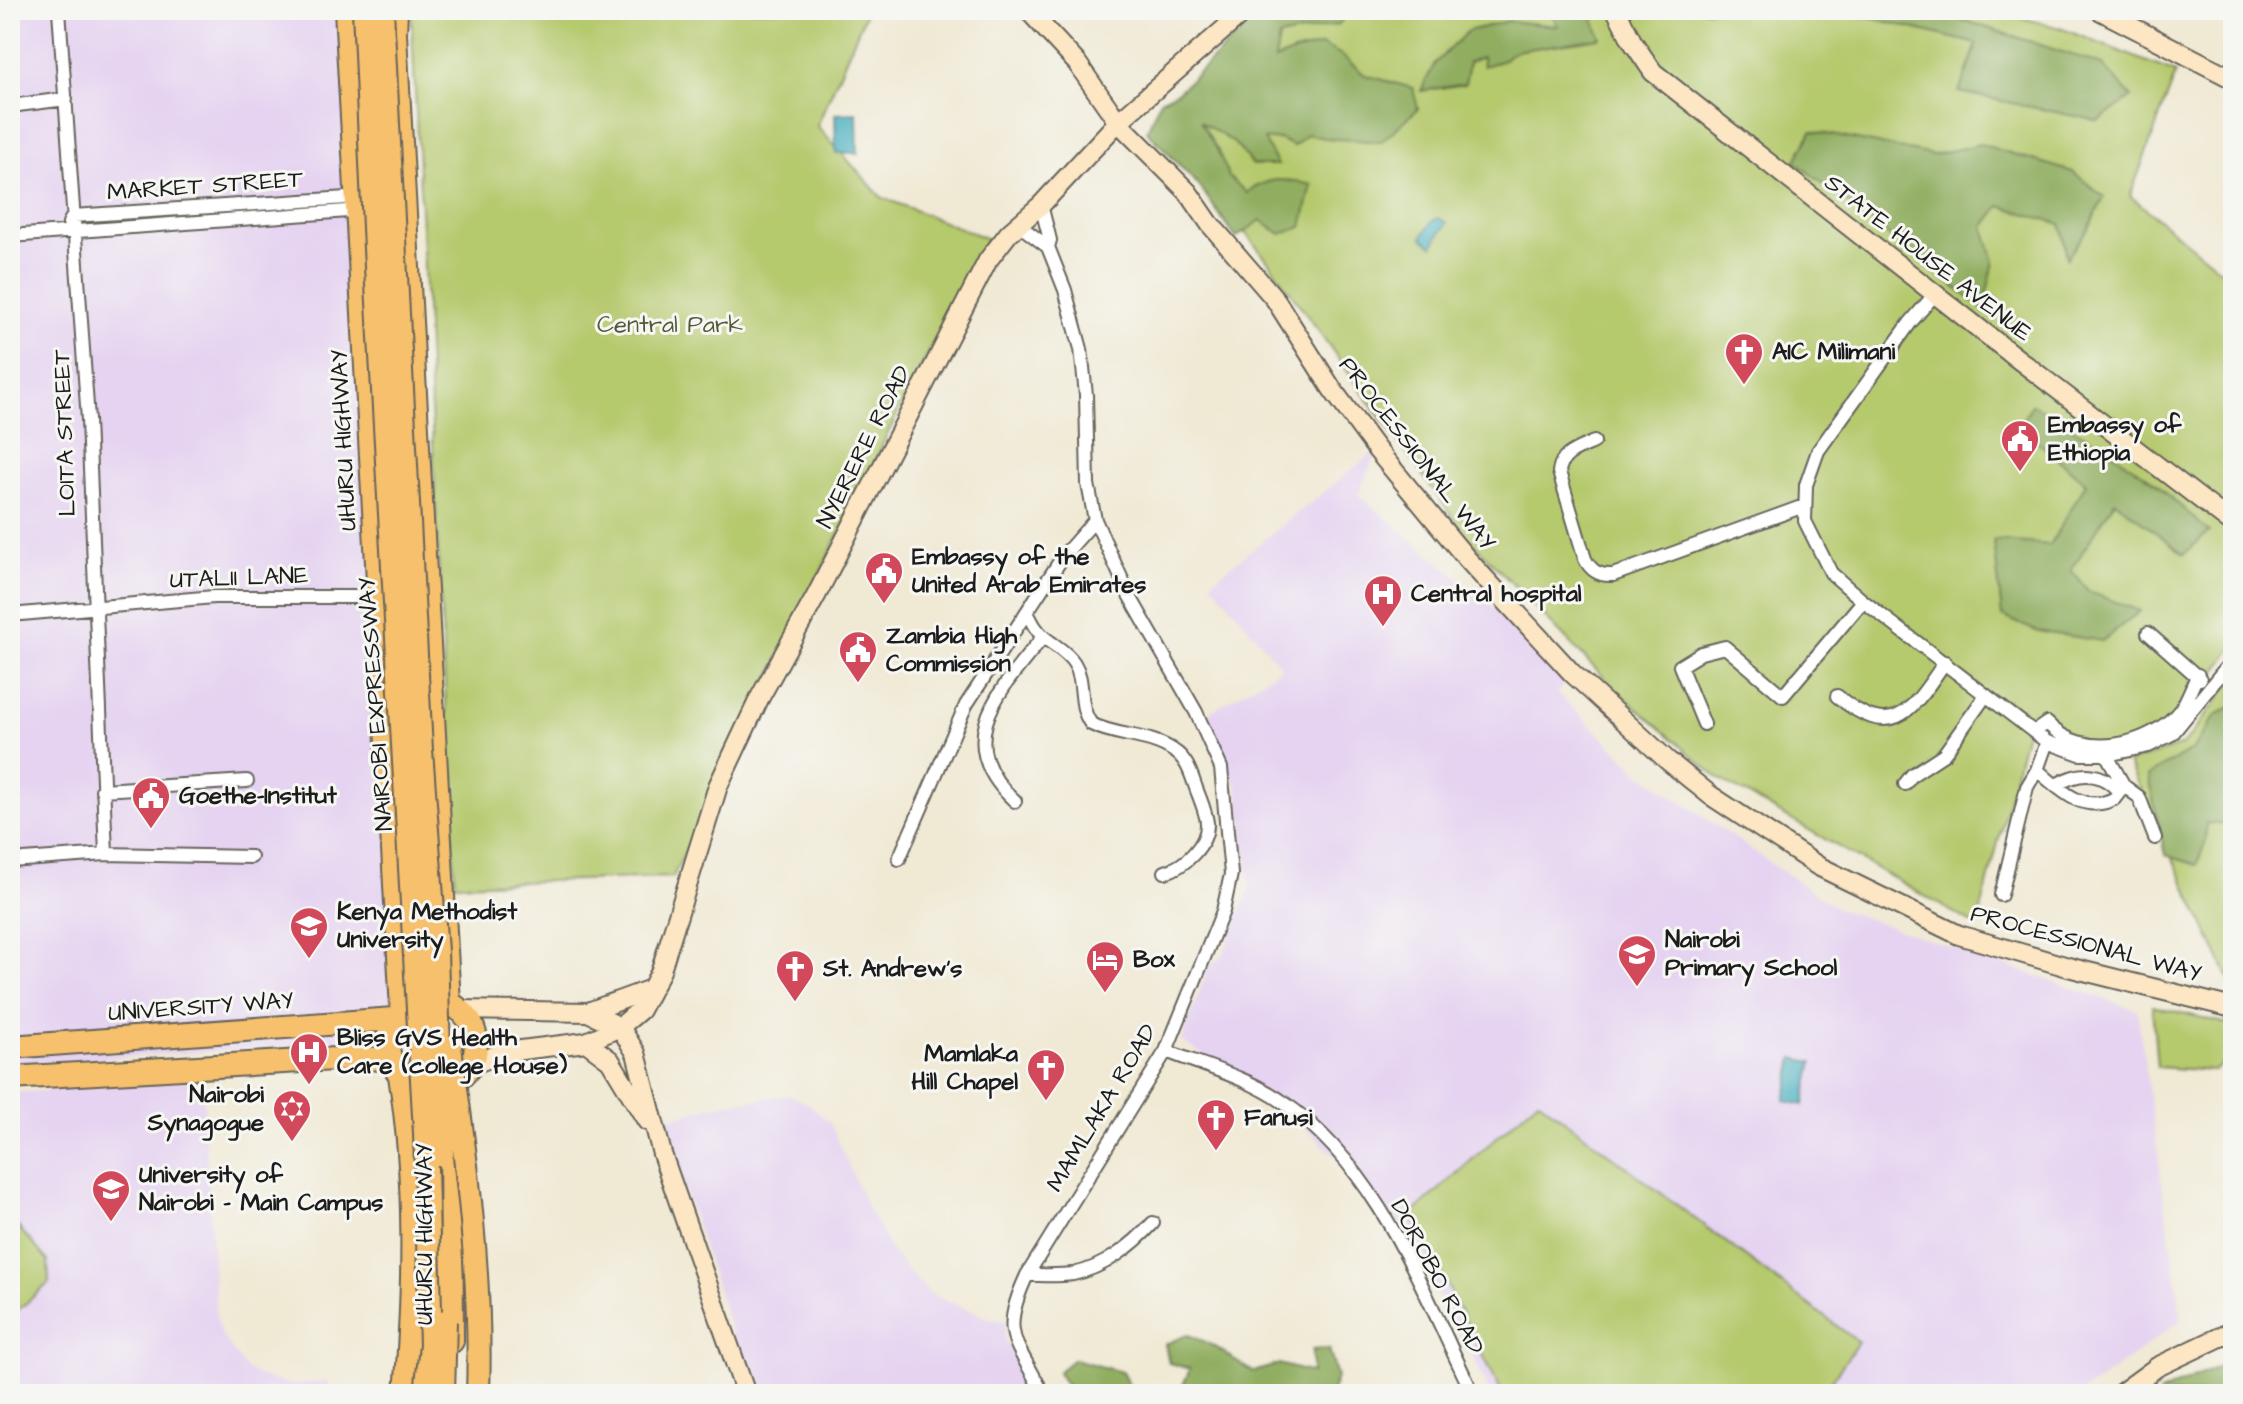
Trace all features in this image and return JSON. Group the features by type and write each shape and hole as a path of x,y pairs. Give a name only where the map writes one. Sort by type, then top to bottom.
{"highway":[{"name":"UHURU HIGHWAY","path":"346,10 380,611 398,1015"},
{"name":"NAIROBI EXPRESSWAY","path":"364,10 425,1117 431,1330 426,1394"},
{"name":"NAIROBI EXPRESSWAY","path":"382,10 421,750 436,951 444,1232 446,1361 443,1394"},
{"path":"396,10 395,34 455,1007"},
{"path":"436,951 471,1211 480,1335 478,1394"},
{"path":"10,1078 353,1058 395,1068 421,1087 436,1088 451,1084 467,1070 476,1041 468,1019 455,1007 425,1000 398,1015 388,1032 387,1047 395,1068"},
{"name":"UNIVERSITY WAY","path":"10,1047 398,1015"},
{"name":"UHURU HIGHWAY","path":"395,1068 404,1102 412,1233 412,1321 406,1394"},
{"name":"UHURU HIGHWAY","path":"451,1394 453,1225 450,1143 452,1107 467,1070"}],"street":[{"path":"59,10 73,216"},
{"name":"PROCESSIONAL WAY","path":"1028,10 1077,63 1118,122 1188,192 1210,224 1275,299 1332,389 1377,450 1467,559 1572,673 1655,750 1710,795 1818,866 1959,935 2082,971 2233,1008"},
{"name":"NYERERE ROAD","path":"620,1027 640,1010 660,973 718,786 759,699 816,596 988,260 1009,233 1041,205 1118,122 1246,10"},
{"name":"STATE HOUSE AVENUE","path":"1616,10 1653,72 2233,524"},
{"path":"2104,11 2233,79"},
{"path":"10,106 66,99"},
{"name":"MARKET STREET","path":"10,236 69,232 348,211 358,204 347,198 73,216 69,232"},
{"name":"MAMLAKA ROAD","path":"1041,205 1050,240 1048,247 1065,290 1081,349 1086,395 1088,484 1095,520 1129,595 1196,712 1221,768 1230,862 1229,889 1211,944 1166,1051 1027,1275 1014,1304 1014,1340 1043,1394"},
{"path":"1019,225 1048,247"},
{"name":"LOITA STREET","path":"69,232 88,420 106,854"},
{"path":"1935,294 1910,323 1818,451 1806,485 1805,521 1831,573 2047,742 2080,754 2106,754 2149,746 2172,734 2233,659"},
{"path":"1594,442 1565,457 1559,472 1585,559 1593,571 1601,575 1613,575 1804,506"},
{"path":"899,859 966,705 1064,555 1095,520"},
{"name":"UTALII LANE","path":"10,615 214,597 365,597 380,611"},
{"path":"1704,724 1680,666 1701,653 1725,647 1783,696 1863,601"},
{"path":"1027,612 1043,637 1076,665 1084,712 1091,724 1160,743 1177,752 1188,767 1207,829 1185,864 1165,872"},
{"path":"2148,633 2198,675 2206,693"},
{"path":"1015,801 988,770 983,756 985,731 991,707 1000,690 1043,637"},
{"path":"1837,696 1872,720 1896,718 1916,704 1945,662"},
{"path":"2034,732 2047,723 2061,737 2106,747 2147,735 2182,708 2198,675"},
{"path":"1905,784 1912,775 1944,754 1986,695"},
{"path":"2001,895 2027,787 2047,742"},
{"path":"2106,754 2121,789"},
{"path":"2037,770 2058,784 2070,797 2089,805 2114,799 2121,789"},
{"path":"2058,784 2069,777 2084,774 2099,777 2139,797 2155,838"},
{"path":"102,790 247,781"},
{"path":"10,861 106,854 251,857"},
{"path":"455,1007 588,1012 651,989"},
{"path":"636,1053 640,1010"},
{"path":"588,1012 620,1027 636,1053 660,1144 746,1394"},
{"path":"467,1070 505,1052 586,1042 620,1027"},
{"path":"586,1042 610,1060 660,1144"},
{"name":"DOROBO ROAD","path":"1166,1051 1262,1089 1299,1114 1327,1139 1350,1166 1396,1235 1473,1394"},
{"path":"1027,1275 1073,1274 1094,1267 1134,1243 1153,1223"},
{"path":"2120,1394 2157,1367 2233,1331"}],"shaded area":[{"path":"10,10 372,10 413,1034 396,1040 10,1064"},
{"name":"Nairobi Primary School","path":"1377,450 1358,495 1572,673 1557,693 1642,775 1838,909 2137,1010 2182,1320 2080,1394 1490,1394 1476,1362 1408,1241 1353,1172 1265,1092 1181,1041 1209,966 1222,957 1250,887 1238,789 1206,715 1282,668 1211,582"},
{"name":"University of Nairobi - Main Campus","path":"202,1080 216,1315 221,1334 246,1369 258,1376 291,1385 328,1381 330,1394 10,1394 10,1093"},
{"path":"789,1095 809,1104 830,1123 867,1207 892,1252 914,1277 931,1294 983,1316 1006,1322 1005,1340 1035,1394 752,1394 662,1120 717,1105"}],"green space":[{"name":"Central Park","path":"411,10 867,10 817,126 881,197 988,239 907,394 673,877 455,884"},
{"path":"1264,10 1322,10 1324,16 1331,10 1348,10 1339,24 1279,37 1275,60 1322,45 1340,54 1365,75 1413,88 1418,109 1381,142 1307,134 1294,146 1279,139 1264,140 1278,165 1253,165 1234,143 1200,121 1229,177 1247,193 1263,183 1278,180 1312,185 1302,227 1281,234 1261,220 1236,238 1200,187 1147,131 1160,100 1179,91"},
{"path":"1276,10 1993,10 2060,28 2176,73 2130,196 2233,280 2233,649 2178,719 2142,742 2075,749 2028,723 1977,926 1718,778 1615,689 1468,538 1265,257 1156,123"},
{"path":"1551,10 1590,10 1601,38 1515,51 1501,61 1483,66 1482,57 1469,62 1465,84 1421,91 1435,63 1468,31 1508,21 1557,26"},
{"path":"1838,10 1932,10 2103,65 2132,97 2098,121 1959,92 1977,44"},
{"path":"1812,131 1933,155 1980,144 2073,172 2104,197 2089,228 2067,258 2061,224 2000,206 1984,227 1994,262 1983,309 1795,162"},
{"path":"2032,404 2095,441 2152,480 2209,532 2184,554 2115,501 2071,570 2089,592 2140,611 2102,641 2036,631 2002,616 1994,540 2050,545 2086,483 2019,426"},
{"path":"2233,680 2233,987 2128,763 2183,745"},
{"path":"2233,706 2233,819 2227,825 2206,823 2206,840 2197,865 2165,855 2148,776 2193,749 2216,715"},
{"path":"2152,1006 2233,1025 2233,1054 2214,1071 2157,1067"},
{"path":"1538,1100 1858,1342 1823,1394 1503,1394 1411,1215"},
{"path":"10,1218 48,1261 49,1283 10,1317"},
{"path":"1187,1335 1214,1346 1254,1372 1279,1364 1312,1373 1312,1350 1329,1349 1337,1377 1331,1394 1179,1394 1190,1369 1169,1363 1165,1344"},
{"path":"1074,1359 1122,1372 1134,1394 1072,1394 1058,1372"},
{"path":"2233,1363 2233,1387 2221,1388 2218,1394 2158,1394 2224,1364"},
{"path":"582,1384 582,1394 520,1394 520,1388"}],"water":[{"path":"857,113 858,153 836,153 835,114"},
{"path":"1439,218 1447,223 1432,246 1422,237 1431,222"},
{"path":"1794,1058 1813,1062 1804,1105 1785,1101"}],"place":[{"name":"AIC Milimani","path":"1744,386"},
{"name":"Embassy of Ethiopia","path":"2020,473"},
{"name":"Embassy of the United Arab Emirates","path":"884,605"},
{"name":"Central hospital","path":"1383,628"},
{"name":"Zambia High Commission","path":"858,684"},
{"name":"Goethe-Institut","path":"151,830"},
{"name":"Kenya Methodist University","path":"309,960"},
{"name":"Nairobi Primary School","path":"1637,988"},
{"name":"Box","path":"1105,994"},
{"name":"St. Andrew's","path":"795,1003"},
{"name":"Bliss GVS Health Care (college House)","path":"309,1086"},
{"name":"Mamlaka Hill Chapel","path":"1046,1102"},
{"name":"Nairobi Synagogue","path":"292,1143"},
{"name":"Fanusi","path":"1216,1152"},
{"name":"University of Nairobi - Main Campus","path":"111,1223"}]}
